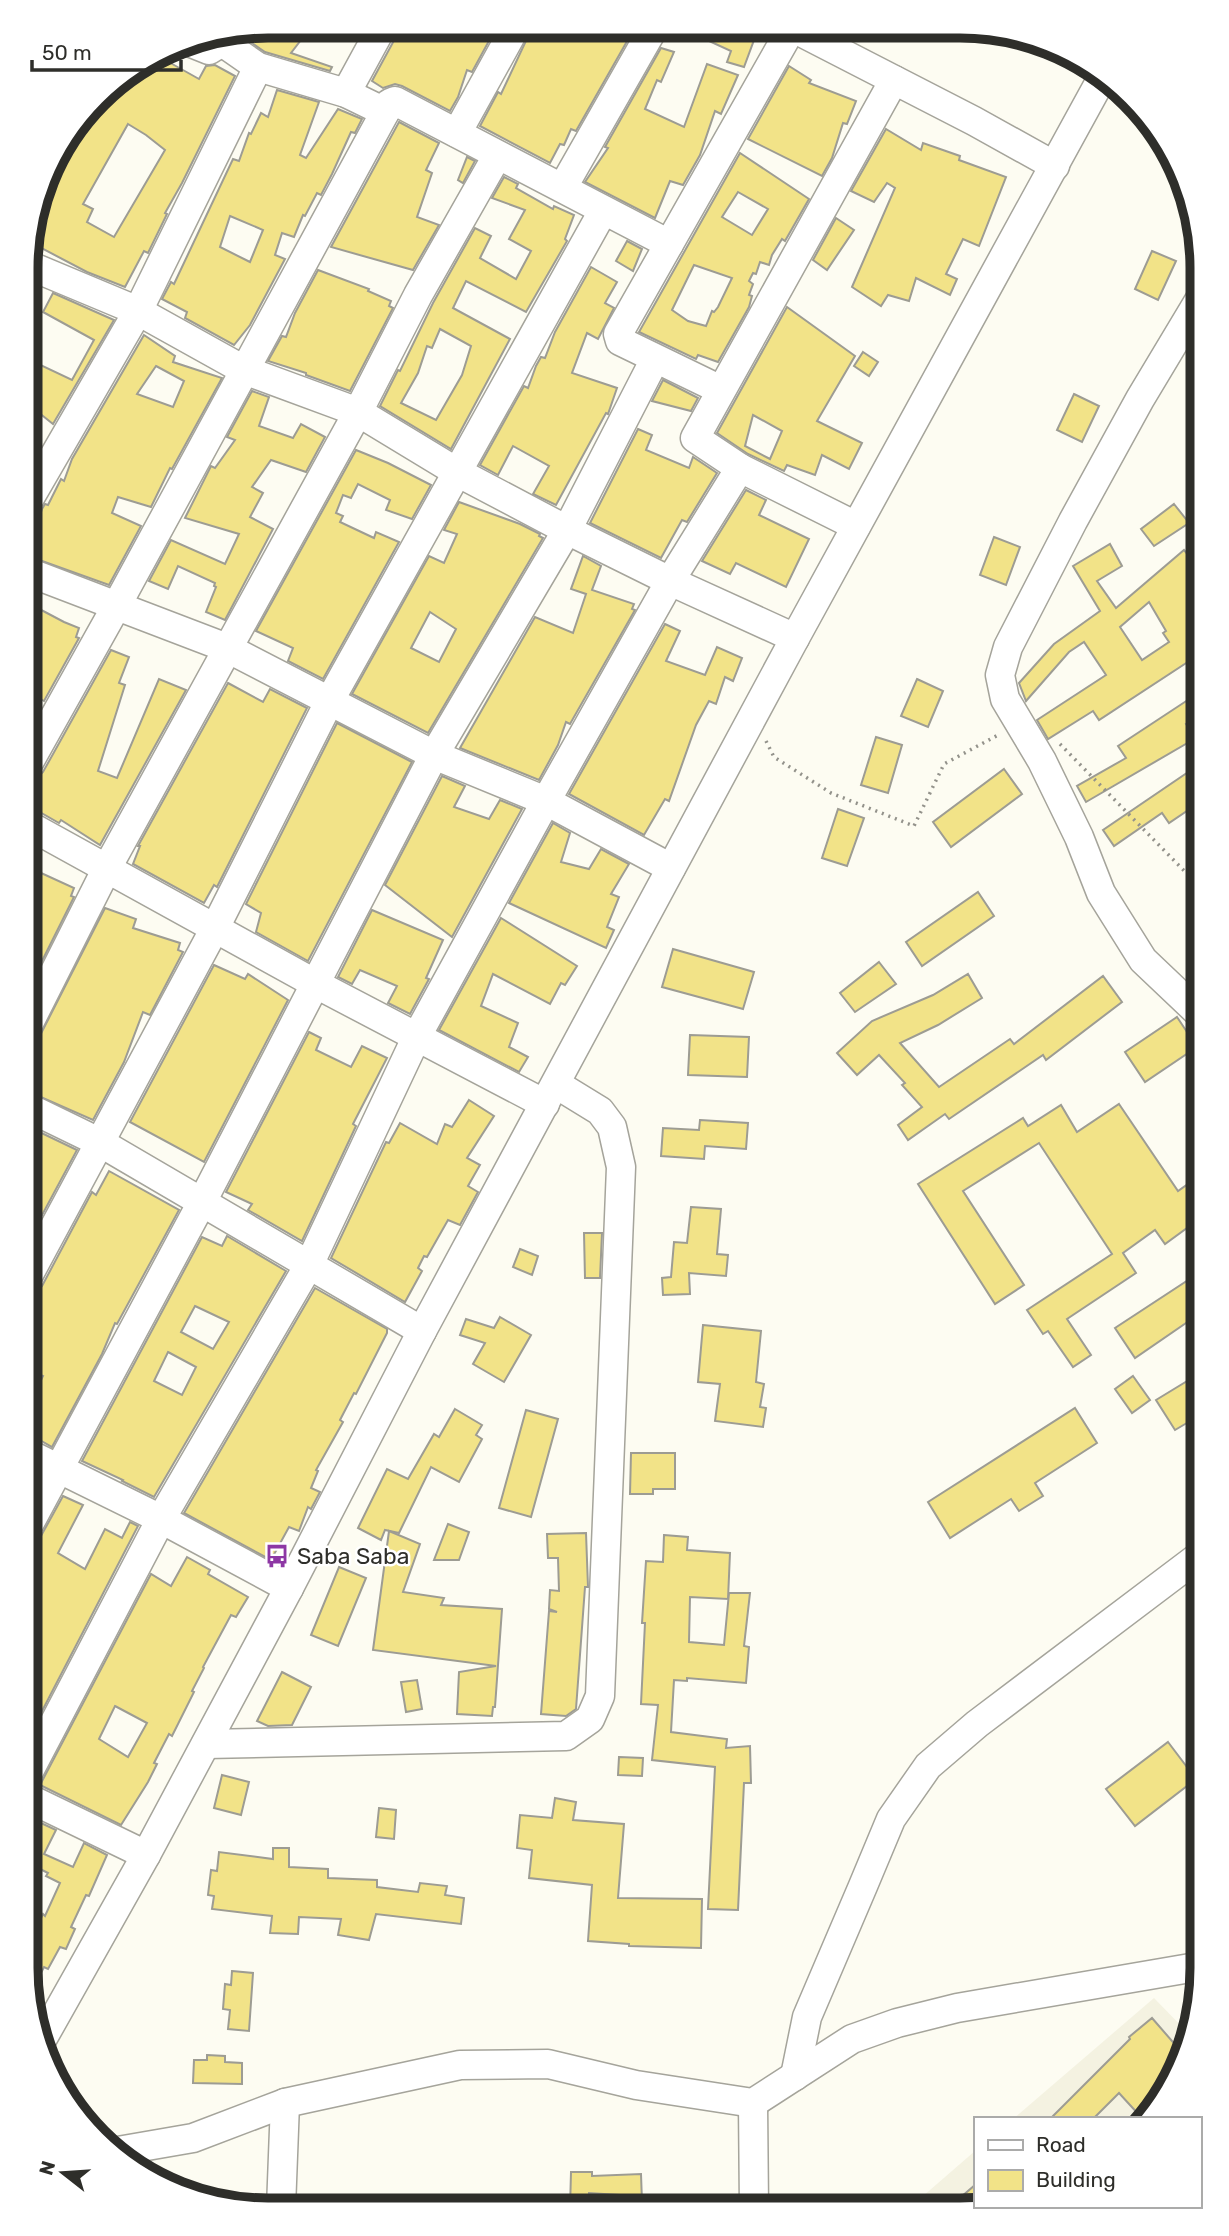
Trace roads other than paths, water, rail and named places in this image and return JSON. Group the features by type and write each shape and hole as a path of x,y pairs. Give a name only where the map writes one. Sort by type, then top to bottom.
{"street":[{"path":"346,93 376,38"},
{"path":"457,133 509,38"},
{"path":"563,187 648,38"},
{"path":"721,390 620,341 618,334 786,38"},
{"path":"813,38 1055,166"},
{"path":"229,42 258,67 346,93 385,111"},
{"path":"202,48 213,49 218,44"},
{"path":"38,483 138,312 258,67"},
{"path":"856,526 740,468 695,438 894,80"},
{"path":"48,2029 146,1856 422,1331 794,638 1098,85"},
{"path":"38,746 390,103 395,102 457,133 669,244"},
{"path":"38,1005 107,868 358,412 418,295 497,156"},
{"path":"38,1258 215,929 330,700 603,211"},
{"path":"38,269 138,312 244,370 358,412 457,472 567,530 794,638"},
{"path":"1190,316 1140,400 1008,647 1000,675 1005,699 1042,761 1079,837 1101,893 1138,953 1190,1005"},
{"path":"38,1509 202,1202 434,755 567,530 654,359"},
{"path":"38,1754 161,1519 309,1265 417,1036 670,581 740,468"},
{"path":"38,576 228,648 434,755 546,801 671,868"},
{"path":"38,830 316,984 417,1036 550,1094 600,1111 612,1127 621,1167 600,1696 590,1719 566,1736 206,1744"},
{"path":"38,1112 101,1143 422,1331"},
{"path":"38,1459 161,1519 289,1588"},
{"path":"795,2076 807,2017 891,1819 928,1766 977,1724 1190,1563"},
{"path":"38,1803 146,1856"},
{"path":"129,2149 193,2138 285,2103 460,2066 548,2064 636,2085 753,2103 852,2039 897,2023 957,2008 1190,1968"},
{"path":"281,2198 285,2103"},
{"path":"753,2103 754,2198"}],"place":[{"name":"Saba Saba","path":"277,1556"}]}
